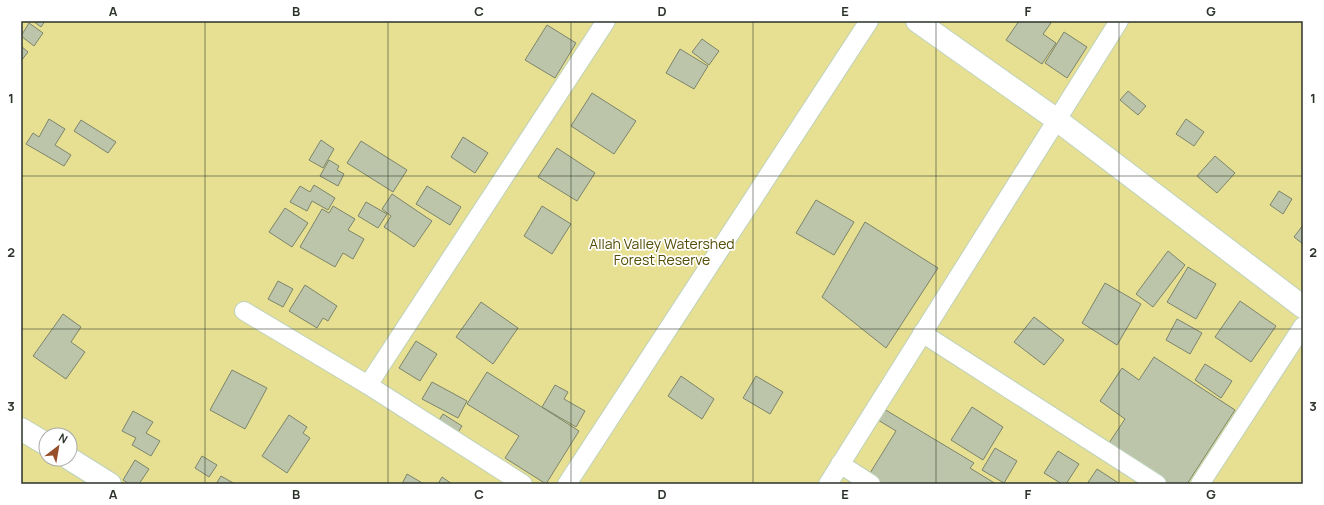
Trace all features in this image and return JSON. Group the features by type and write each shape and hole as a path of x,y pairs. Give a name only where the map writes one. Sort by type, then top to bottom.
{"street":[{"path":"368,385 606,21"},
{"path":"567,484 869,21"},
{"path":"917,21 1058,120 1303,307"},
{"path":"828,484 1119,21"},
{"path":"244,311 368,385 523,484"},
{"path":"1200,484 1303,326"},
{"path":"922,333 1157,484"},
{"path":"21,429 38,439"},
{"path":"78,464 110,484"},
{"path":"840,464 872,484"}],"green space":[{"name":"Allah Valley Watershed Forest Reserve","path":"21,21 1303,21 1303,484 21,484"}],"building":[{"path":"33,21 45,21 41,27"},
{"path":"1019,21 1048,21 1051,23 1043,34 1056,43 1042,64 1006,40"},
{"path":"29,23 43,33 34,46 21,36"},
{"path":"547,25 576,43 555,78 525,60"},
{"path":"1064,32 1087,47 1067,78 1045,63"},
{"path":"702,39 719,51 709,65 692,52"},
{"path":"21,46 28,52 21,61"},
{"path":"680,49 708,66 694,89 666,73"},
{"path":"1128,91 1146,106 1138,115 1120,100"},
{"path":"592,93 636,121 614,154 571,126"},
{"path":"49,119 65,129 55,145 71,155 64,166 26,144 33,133 39,137"},
{"path":"1186,119 1204,132 1194,146 1176,134"},
{"path":"81,120 116,142 108,153 74,131"},
{"path":"463,137 488,153 475,173 451,157"},
{"path":"321,140 334,149 323,168 309,160"},
{"path":"361,141 407,170 393,192 347,163"},
{"path":"557,148 595,173 577,201 538,177"},
{"path":"1215,156 1235,173 1217,193 1197,176"},
{"path":"329,160 339,166 337,170 344,174 338,186 320,176"},
{"path":"314,185 335,198 328,210 312,201 307,211 290,202 300,186 310,192"},
{"path":"427,186 461,207 450,225 416,204"},
{"path":"1279,191 1292,199 1283,214 1270,205"},
{"path":"392,194 432,221 414,247 384,227 391,216 382,209"},
{"path":"816,200 854,222 834,255 796,233"},
{"path":"366,202 387,214 378,228 358,216"},
{"path":"333,206 355,219 348,230 364,239 353,259 343,253 335,267 300,247 322,209 329,213"},
{"path":"542,206 571,224 552,254 524,236"},
{"path":"285,208 308,223 292,247 269,232"},
{"path":"865,222 938,268 886,348 822,297"},
{"path":"1303,225 1303,244 1294,237"},
{"path":"1168,251 1185,265 1153,307 1136,294"},
{"path":"1188,267 1216,284 1196,319 1167,302"},
{"path":"278,281 293,289 283,307 268,299"},
{"path":"1105,283 1141,304 1117,345 1082,323"},
{"path":"305,285 337,306 328,321 323,318 317,328 289,311"},
{"path":"1240,301 1276,326 1251,362 1215,337"},
{"path":"481,302 518,328 493,364 456,337"},
{"path":"63,314 81,327 71,342 85,352 66,379 33,356"},
{"path":"1034,317 1064,340 1044,365 1014,342"},
{"path":"1177,319 1202,333 1190,354 1166,340"},
{"path":"416,341 437,354 420,381 399,368"},
{"path":"1154,357 1235,410 1187,484 1165,484 1107,446 1125,419 1100,401 1122,368 1139,380"},
{"path":"1205,364 1232,381 1221,398 1195,380"},
{"path":"232,370 267,388 245,429 210,410"},
{"path":"487,372 579,431 546,484 505,458 519,436 467,404"},
{"path":"681,376 714,399 702,419 668,396"},
{"path":"756,376 783,392 770,414 743,398"},
{"path":"432,382 467,401 458,418 422,399"},
{"path":"555,385 568,392 564,399 585,411 576,427 542,407"},
{"path":"972,407 1003,427 983,460 951,440"},
{"path":"884,409 974,463 970,468 996,484 876,484 867,478 896,431 878,420"},
{"path":"133,411 153,422 146,433 160,441 151,456 132,445 136,438 122,431"},
{"path":"443,414 462,426 455,437 436,425"},
{"path":"289,415 307,427 303,433 310,438 287,473 262,456"},
{"path":"995,448 1017,461 1004,483 982,470"},
{"path":"1058,451 1079,464 1066,484 1062,484 1044,473"},
{"path":"202,456 217,465 209,477 195,468"},
{"path":"135,460 149,469 139,484 129,484 123,480"},
{"path":"1097,469 1120,484 1087,484"},
{"path":"407,474 424,484 402,484"},
{"path":"221,476 235,484 216,484"},
{"path":"442,477 452,484 438,484"}]}
